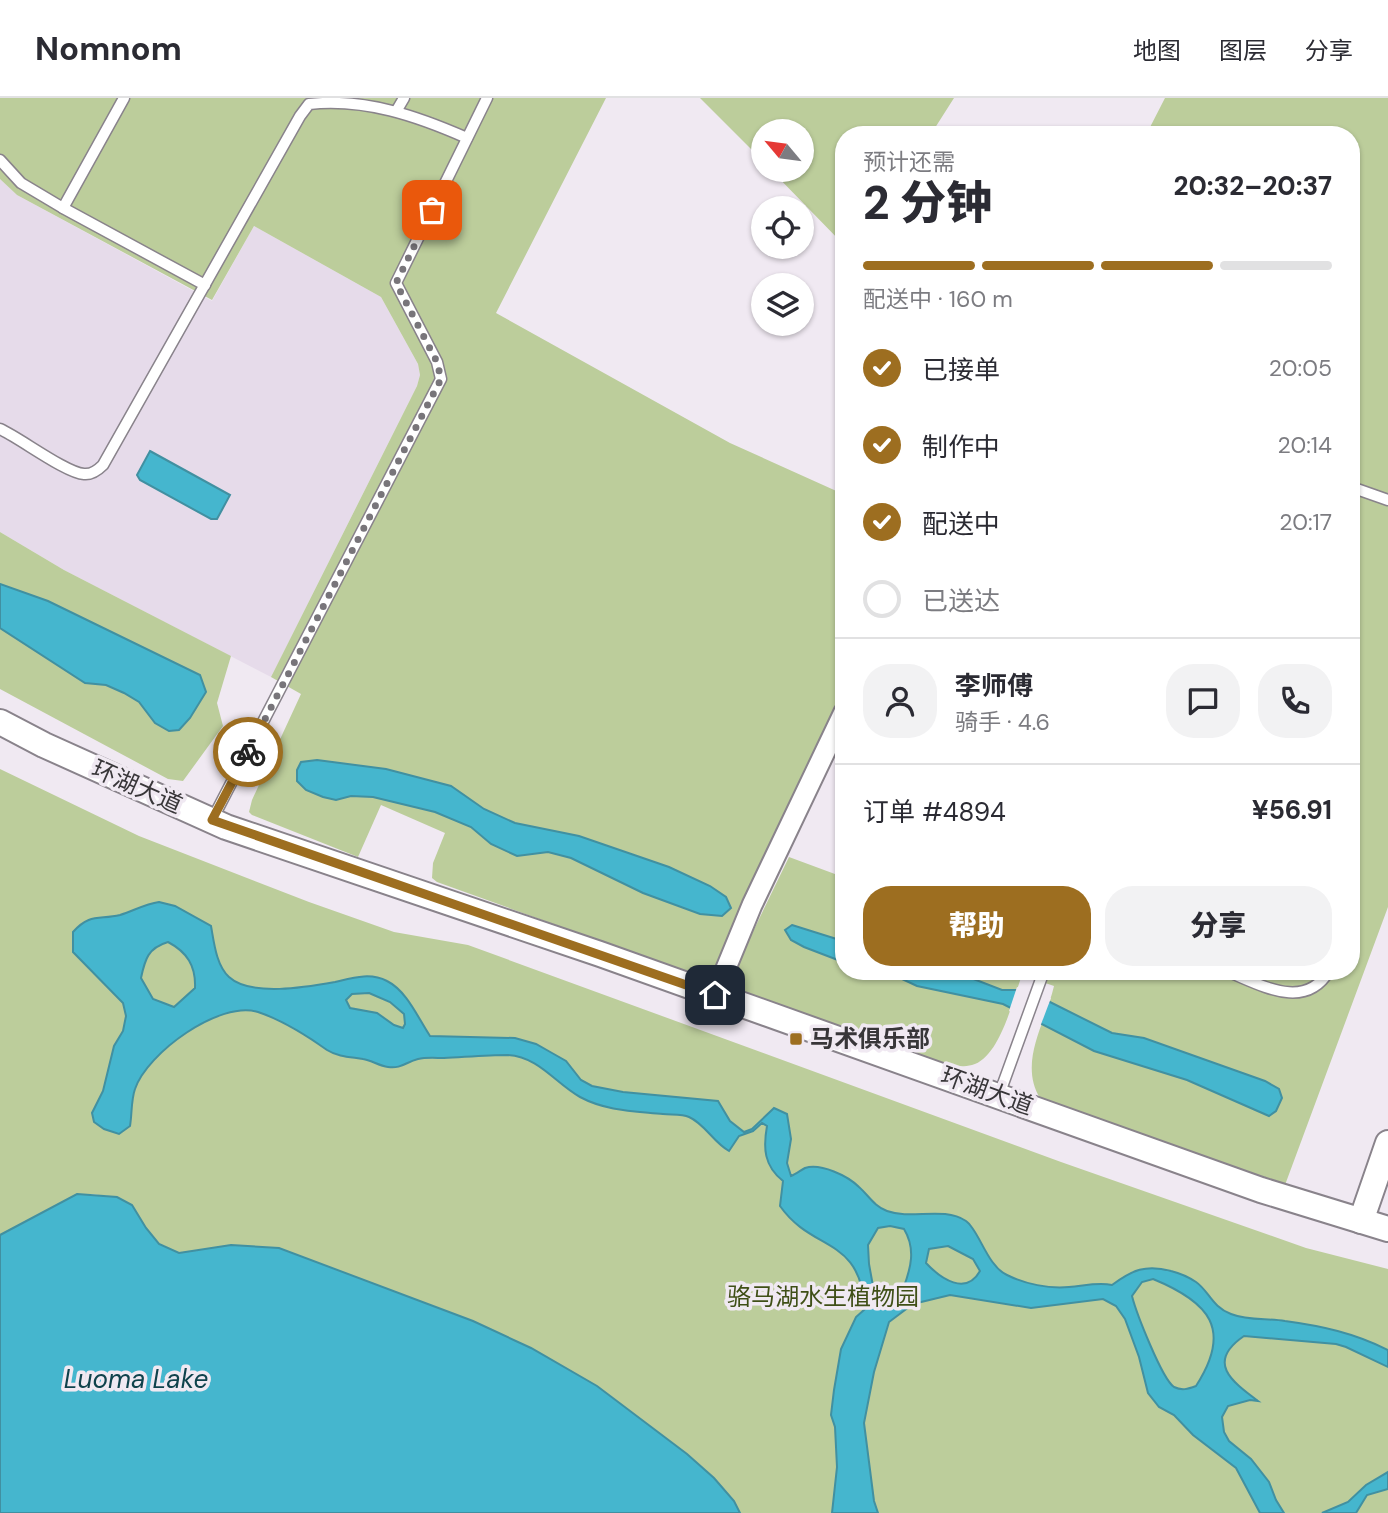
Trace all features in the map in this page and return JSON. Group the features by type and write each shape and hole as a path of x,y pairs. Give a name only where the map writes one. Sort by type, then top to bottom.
{"street":[{"name":"环湖大道","path":"0,722 44,745 212,820 715,995 1261,1190 1388,1229"},
{"path":"715,995 752,905 835,731"},
{"path":"1361,1221 1388,1143"}],"lane":[{"path":"63,208 124,98"},
{"path":"397,110 404,98"},
{"path":"212,820 441,379 437,362 396,283 487,98"},
{"path":"0,429 70,469 84,474 97,471 110,455 309,104 322,102 397,110 467,138"},
{"path":"0,160 22,183 205,285"},
{"path":"1360,490 1388,500"},
{"path":"999,1096 1041,980"},
{"path":"1251,980 1286,993 1310,990 1323,980"}],"shaded area":[{"path":"0,179 17,195 212,301 254,226 381,297 418,364 420,375 417,386 271,677 64,570 0,532"}],"green space":[{"path":"0,98 606,98 496,313 730,443 835,490 835,710 791,802 717,973 711,978 700,977 437,882 432,878 433,863 445,833 381,805 358,857 249,812 301,694 271,677 417,386 420,375 418,364 381,297 254,226 212,300 17,195 0,179"},
{"path":"700,98 954,98 936,126 835,126 835,236 814,214 814,196 796,196 783,182 814,182 814,119 751,119 751,149"},
{"path":"1165,98 1388,98 1388,907 1285,1185 1040,1098 1032,1070 1036,1042 1054,986 1037,980 1360,980 1360,126 1151,126"},
{"path":"0,532 64,570 231,656 217,703 223,726 183,781 168,779 0,689"},
{"name":"骆马湖水生植物园","path":"0,769 139,836 309,902 394,932 468,945 1061,1162 1306,1248 1388,1269 1388,1513 878,1513 873,1501 837,1513 740,1513 734,1501 597,1386 531,1348 473,1321 279,1248 231,1245 179,1253 159,1244 132,1205 117,1197 90,1194 77,1194 0,1235"},
{"path":"789,857 835,874 835,980 1020,980 998,1040 982,1060 972,1065 950,1066 736,990 734,980 743,952"}],"water":[{"path":"150,451 230,495 217,519 211,519 140,480 137,475"},
{"path":"0,584 48,601 200,675 206,692 179,730 169,731 155,723 139,702 106,685 85,683 0,628"},
{"path":"317,760 386,769 451,786 484,809 515,823 579,836 669,867 710,886 726,897 731,908 722,916 700,914 643,893 571,858 548,852 517,856 491,844 471,827 435,812 373,797 351,796 336,800 323,797 306,790 297,781 297,770 301,762"},
{"path":"154,903 175,906 211,926 221,966 229,977 251,987 280,989 361,977 381,978 400,991 430,1036 515,1038 536,1044 566,1061 581,1080 592,1086 623,1092 718,1101 730,1121 744,1132 752,1129 774,1108 787,1114 791,1139 787,1163 791,1176 805,1168 819,1167 854,1183 875,1204 887,1211 947,1214 966,1221 994,1264 1014,1278 1053,1287 1112,1285 1133,1272 1147,1268 1171,1271 1196,1282 1219,1307 1231,1314 1325,1328 1375,1344 1388,1350 1388,1367 1336,1344 1244,1336 1233,1345 1226,1354 1227,1371 1239,1386 1258,1401 1250,1400 1228,1406 1222,1417 1224,1432 1229,1441 1251,1459 1269,1482 1284,1513 1260,1513 1236,1468 1193,1435 1174,1415 1159,1407 1148,1393 1139,1357 1125,1319 1116,1306 1103,1299 1031,1308 950,1295 913,1304 889,1322 874,1372 864,1423 874,1501 878,1513 832,1513 837,1467 835,1427 831,1415 834,1390 841,1349 856,1317 865,1309 861,1285 845,1256 806,1232 780,1206 783,1181 772,1169 766,1156 767,1126 762,1123 753,1131 739,1136 729,1151 689,1117 620,1110 590,1102 538,1065 519,1057 500,1055 424,1058 388,1067 336,1054 276,1019 258,1012 242,1010 206,1022 169,1046 142,1075 135,1089 130,1126 119,1134 104,1129 94,1122 92,1113 103,1091 114,1046 123,1031 126,1016 123,1003 73,952 73,932 95,918 120,915","holes":["168,942 180,950 192,966 195,988 174,1007 153,999 141,978 148,955 156,947","369,993 390,1002 404,1014 403,1028 377,1013 350,1008 346,1000 352,994","890,1226 904,1229 911,1251 910,1266 903,1289 885,1298 873,1286 869,1264 868,1245 878,1228","948,1246 973,1259 980,1271 968,1283 961,1284 939,1275 926,1263 929,1249","1153,1279 1189,1297 1201,1308 1213,1333 1213,1348 1196,1386 1180,1389 1169,1381 1150,1344 1132,1296 1142,1282"]},
{"path":"792,925 835,938 835,959 791,940 785,930"},
{"path":"904,980 976,980 1002,990 1017,990 1048,1001 1112,1033 1144,1038 1265,1081 1279,1089 1282,1098 1276,1111 1269,1116 1187,1080 1094,1051 1003,1004 917,986"},
{"name":"Luoma Lake","path":"77,1194 117,1197 132,1205 159,1244 179,1253 231,1245 279,1248 473,1321 531,1348 597,1386 687,1454 714,1478 734,1501 740,1513 0,1513 0,1235"},
{"path":"1388,1472 1388,1489 1367,1495 1356,1513 1322,1513 1348,1502 1366,1485"}],"pier":[{"path":"1017,987 1051,998 1040,1027 1009,1011"}],"way so far":[{"path":"248,752 441,379 437,362 396,283 432,210"}],"place":[{"name":"马术俱乐部","path":"796,1039"}],"route":[{"path":"248,752 212,820 715,995"}]}
